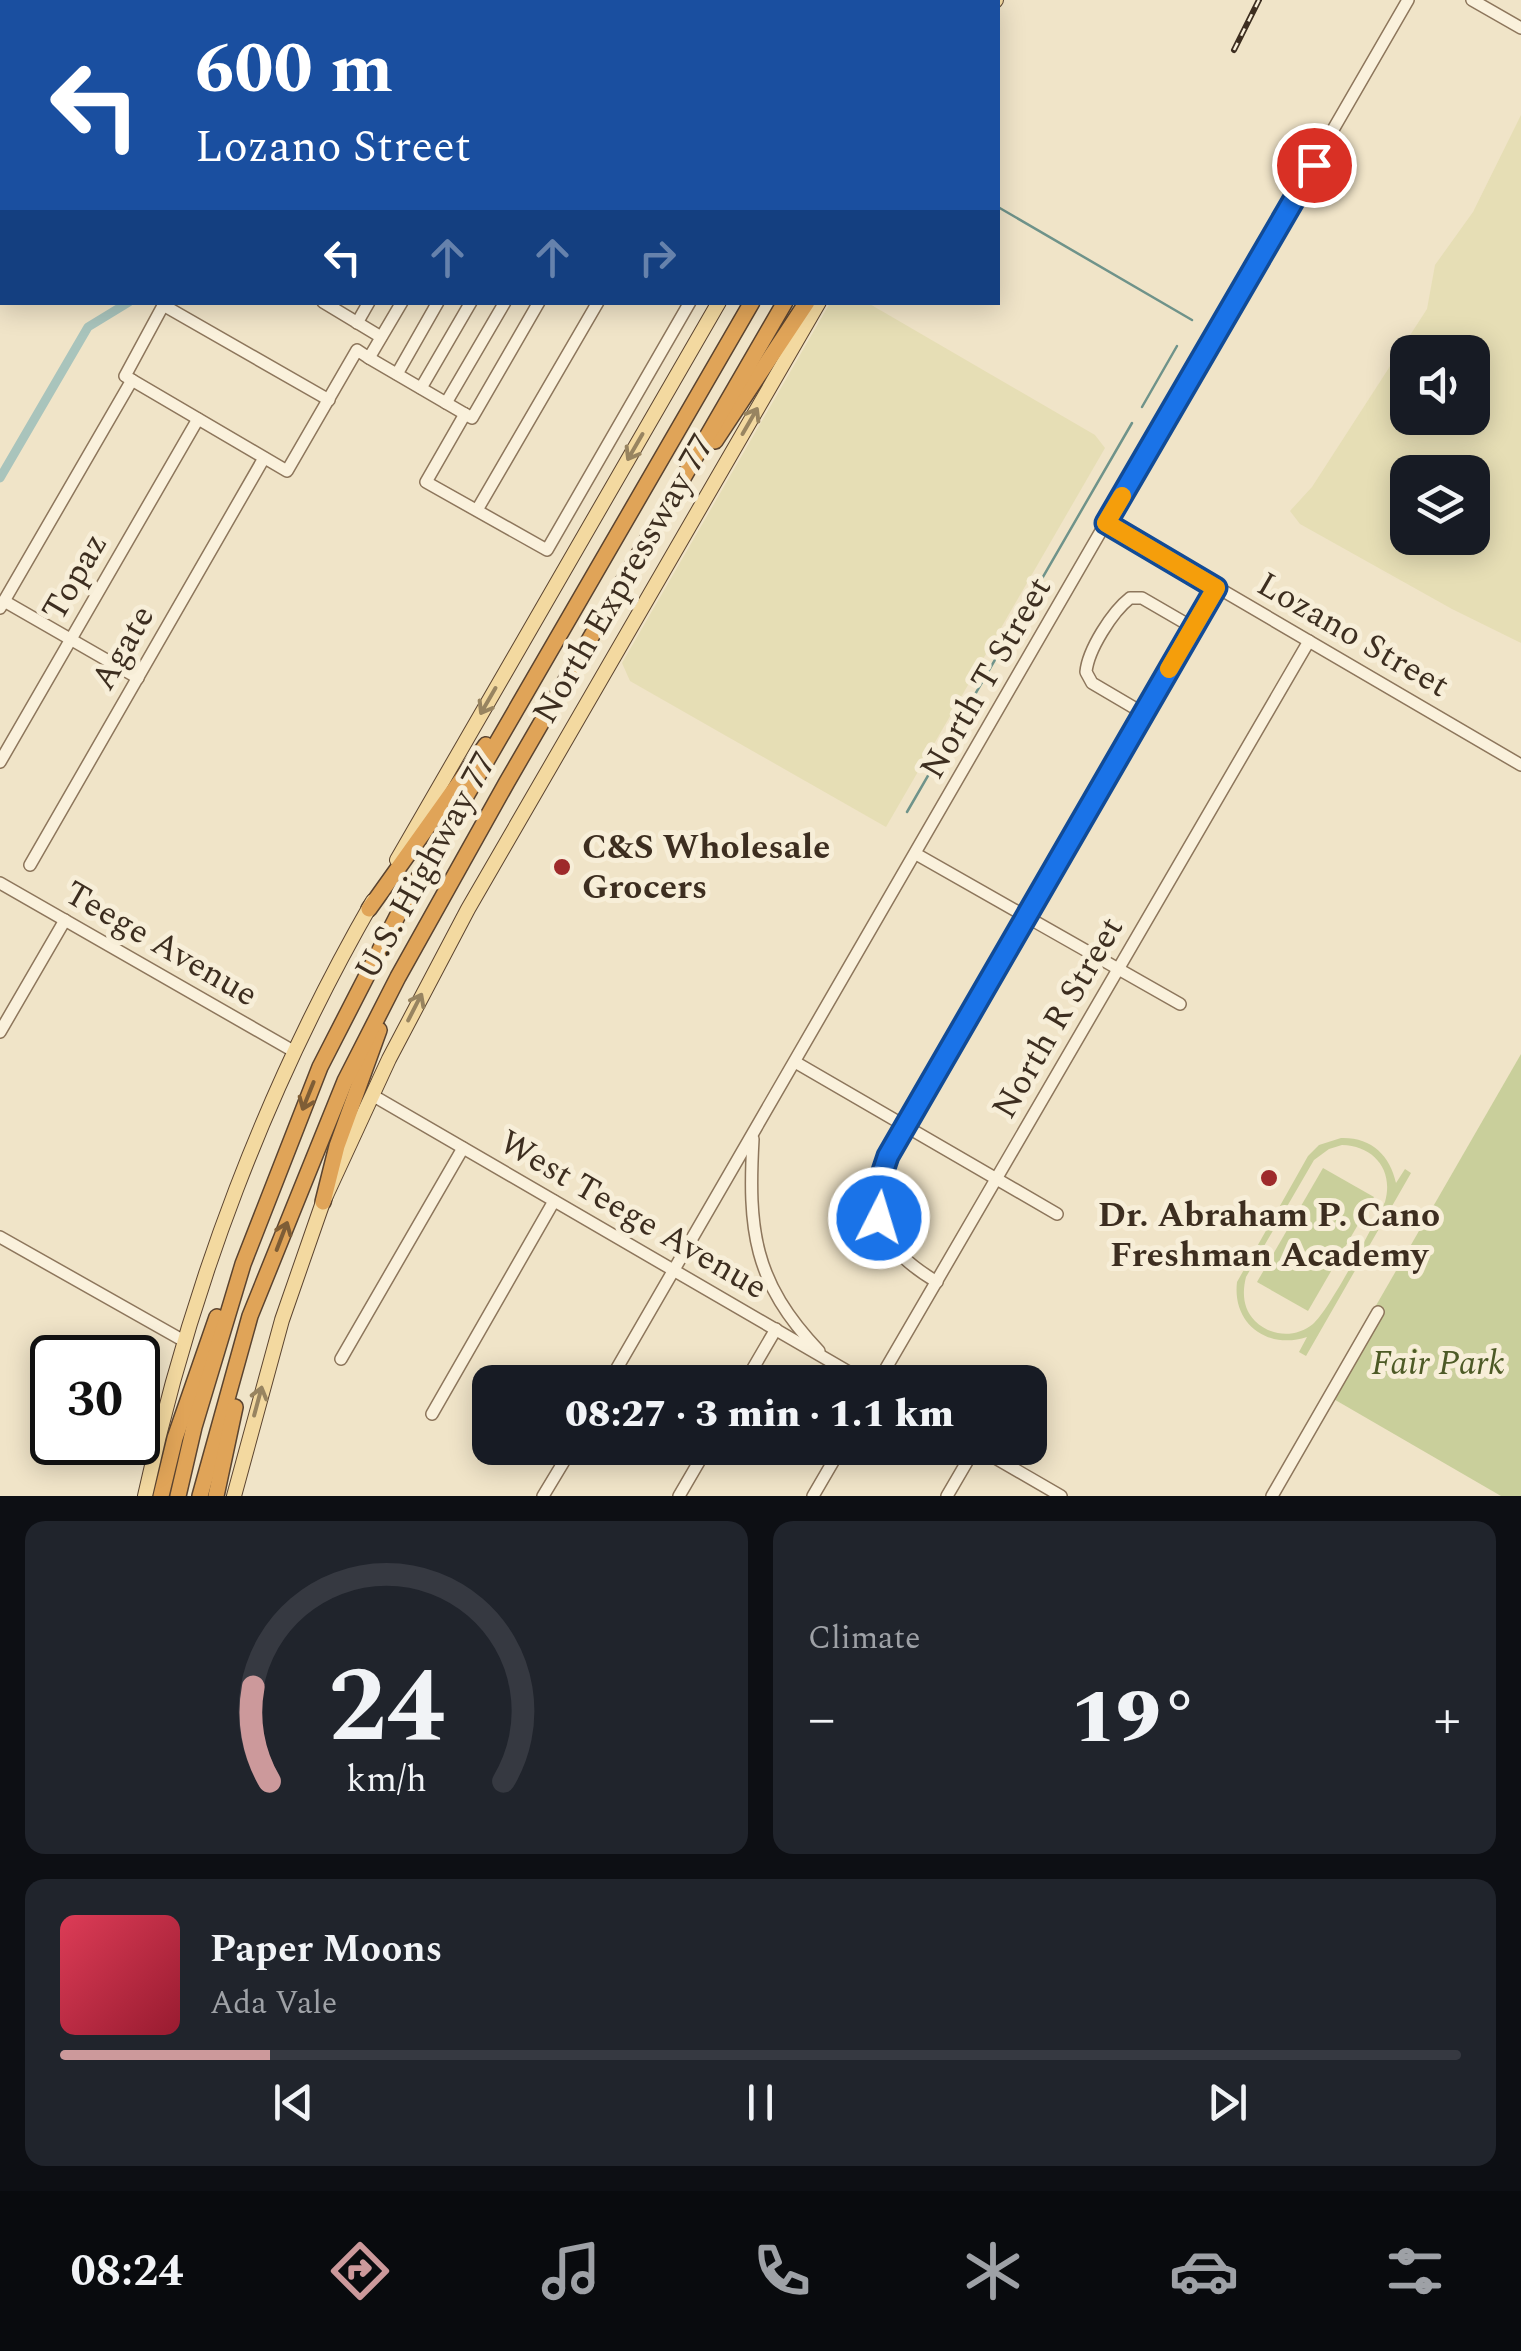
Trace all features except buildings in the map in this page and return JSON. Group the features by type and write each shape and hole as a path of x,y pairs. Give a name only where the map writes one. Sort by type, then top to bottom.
{"highway":[{"name":"U.S. Highway 77","path":"178,1496 242,1264 320,1066 361,983 748,305"},
{"name":"U.S. Highway 77","path":"200,1496 237,1360 345,1081 398,977 783,305"},
{"path":"643,547 804,305"},
{"path":"369,909 491,738 573,612"},
{"path":"323,1202 337,1146 398,977"},
{"path":"161,1496 204,1348 242,1264"},
{"path":"216,1496 242,1375 262,1306 263,1286"}],"main road":[{"name":"North Expressway 77","path":"145,1496 184,1341 221,1230 295,1052 369,909 717,305"},
{"name":"North Expressway 77","path":"234,1496 282,1320 323,1202 372,1095 449,942 817,305"}],"street":[{"name":"North T Street","path":"620,1365 1408,0"},
{"path":"1472,0 1521,28"},
{"path":"138,678 2,605 129,377 164,305"},
{"path":"166,305 329,400"},
{"path":"331,305 382,337"},
{"path":"357,322 366,305"},
{"path":"369,358 400,305"},
{"path":"397,374 436,305"},
{"path":"421,388 469,305"},
{"path":"446,403 503,305"},
{"path":"129,377 287,471 357,350 472,418 537,305"},
{"path":"478,510 596,305"},
{"path":"464,414 426,482 547,550 688,305"},
{"name":"Topaz","path":"0,762 198,420"},
{"name":"Agate","path":"30,865 264,458"},
{"name":"Lozano Street","path":"1106,523 1521,765"},
{"path":"937,1282 891,1246 879,1218 880,1179 888,1156 1216,588"},
{"path":"1143,712 1092,682 1086,672 1088,659 1119,608 1130,598 1142,598 1192,628"},
{"name":"North R Street","path":"888,1365 1309,641"},
{"path":"916,854 1180,1004"},
{"name":"Teege Avenue","path":"0,883 295,1052"},
{"path":"0,1032 65,920"},
{"path":"795,1062 1057,1214"},
{"name":"West Teege Avenue","path":"372,1095 836,1365"},
{"path":"753,1134 751,1198 754,1236 762,1264 782,1306 829,1361"},
{"path":"340,1359 463,1148"},
{"path":"432,1414 554,1201"},
{"path":"0,1236 184,1341"},
{"path":"1272,1496 1378,1312"},
{"path":"755,1365 776,1329"},
{"path":"543,1496 562,1465"},
{"path":"679,1496 697,1465"},
{"path":"813,1496 831,1465"},
{"path":"947,1496 966,1465"},
{"path":"1006,1465 1061,1496"}],"shaded area":[{"path":"1521,115 1521,643 1300,524 1290,511 1312,487 1390,366 1390,435 1490,435 1490,335 1410,335 1427,309 1435,265 1473,212"},
{"path":"829,305 871,305 1095,435 1105,448 886,827 630,681 622,663"}],"green space":[{"name":"Fair Park","path":"1521,1054 1521,1496 1501,1496 1325,1394"},
{"path":"1352,1138 1370,1144 1384,1156 1396,1183 1405,1169 1411,1173 1306,1356 1299,1352 1307,1337 1279,1340 1266,1336 1247,1321 1240,1310 1237,1282 1308,1156 1319,1145","holes":["1353,1146 1372,1155 1384,1170 1385,1202 1340,1285 1313,1324 1291,1333 1268,1330 1248,1311 1244,1295 1246,1277 1314,1160 1329,1149"]},
{"path":"1323,1168 1374,1197 1308,1311 1257,1282"}],"waterway":[{"path":"1000,208 1192,320"},
{"path":"0,478 88,327 124,305"},
{"path":"1142,407 1177,346"},
{"path":"907,812 1132,423"}],"railway":[{"path":"1234,50 1259,0"}],"slow traffic":[{"path":"1122,496 1106,523 1216,588 1169,669"}],"place":[{"name":"C&S Wholesale Grocers","path":"562,867"},
{"name":"Dr. Abraham P. Cano Freshman Academy","path":"1269,1178"}],"route":[{"path":"879,1218 878,1186 888,1156 1216,588 1106,523 1314,165"}]}
